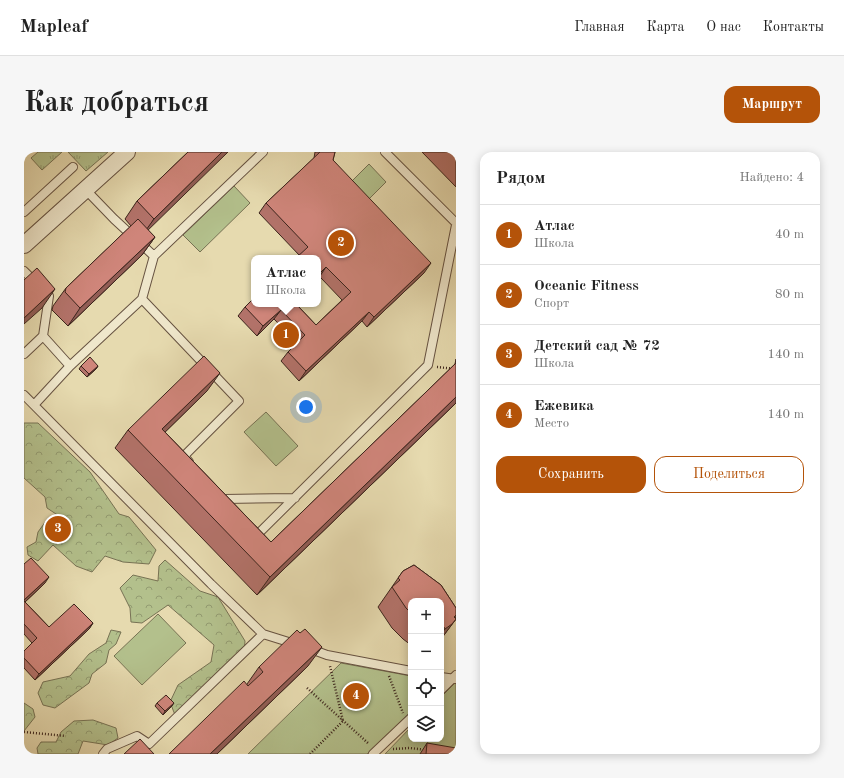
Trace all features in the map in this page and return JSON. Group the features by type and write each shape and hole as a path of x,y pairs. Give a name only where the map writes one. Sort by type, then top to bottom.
{"street":[{"path":"25,241 86,190 126,152"}],"lane":[{"path":"34,405 70,366 142,299 154,256 263,152"},
{"path":"248,524 258,534 428,365 456,224 385,152"},
{"path":"24,212 73,167"},
{"path":"86,190 114,219 154,256"},
{"path":"24,271 49,296 43,336 24,354"},
{"path":"142,299 239,401 184,456 194,467"},
{"path":"43,336 70,366"},
{"path":"24,395 211,584 263,634 327,655 408,670"},
{"path":"233,509 221,496 295,498"},
{"path":"102,754 107,749 137,736 149,744 263,634"},
{"path":"444,677 455,678"},
{"path":"444,687 455,678"},
{"path":"375,752 408,721"}],"path":[{"path":"428,365 456,369"},
{"path":"327,655 343,721"},
{"path":"386,666 408,718"},
{"path":"307,688 375,752 410,748 433,752"},
{"path":"310,754 343,721"},
{"path":"24,732 66,736"}],"green space":[{"path":"38,152 62,152 42,170 31,158"},
{"path":"68,152 108,152 86,171"},
{"path":"369,164 386,182 367,201 350,183"},
{"path":"234,186 250,203 200,252 183,235"},
{"path":"266,412 298,446 276,466 244,432"},
{"path":"24,423 38,423 90,472 119,514 129,517 156,550 149,564 123,562 105,556 92,572 76,566 53,545 38,561 28,555 27,547 36,542 38,532 46,521 56,521 59,516 47,508 45,497 24,478"},
{"path":"165,560 200,591 218,597 245,641 244,654 175,715 170,702 178,685 211,662 214,645 168,605 142,623 131,622 130,608 120,588 133,575 158,581 159,566"},
{"path":"158,614 186,643 142,685 114,656"},
{"path":"111,630 121,632 116,644 109,650 106,663 92,674 89,683 55,708 43,705 38,693 43,682 70,676 89,654 106,643"},
{"path":"341,663 408,675 408,715 367,754 248,754"},
{"path":"456,682 456,754 385,754 408,730 408,742 444,742 444,694"},
{"path":"24,703 33,709 35,717 24,731"},
{"path":"93,720 116,728 118,738 108,745 83,741 78,754 38,754 37,748 41,742 56,742 61,732 74,721"}],"building":[{"path":"188,152 222,152 154,219 137,201"},
{"path":"320,152 335,152 333,160 431,263 374,317 369,312 306,371 288,352 305,335 281,310 263,326 245,307 251,301 251,307 299,307 316,325 351,292 326,267 321,272 321,255 299,255 308,247 266,203"},
{"path":"138,219 155,237 80,308 65,292 66,288"},
{"path":"37,268 55,289 24,318 24,280"},
{"path":"204,356 220,373 162,429 271,542 456,363 456,397 270,577 128,430"},
{"path":"90,357 98,366 89,374 81,366"},
{"path":"31,558 49,577 24,600 24,564"},
{"path":"414,565 441,585 456,608 456,615 454,617 456,619 452,624 445,629 444,598 408,598 408,610 406,608 392,587 400,580 398,578 403,571"},
{"path":"24,601 49,627 74,604 93,623 39,674 24,658 24,651 37,638 24,624"},
{"path":"305,629 322,647 210,754 169,754 244,681 248,686 263,672 259,667 297,630 300,633"},
{"path":"166,695 174,703 165,711 157,703"},
{"path":"140,739 154,754 124,754"},
{"path":"427,743 456,748 456,754 426,754"}],"place":[{"name":"Oceanic Fitness","path":"341,243"},
{"name":"Атлас","path":"286,335"},
{"name":"Детский сад № 72","path":"58,529"},
{"name":"Ежевика","path":"356,696"}]}
